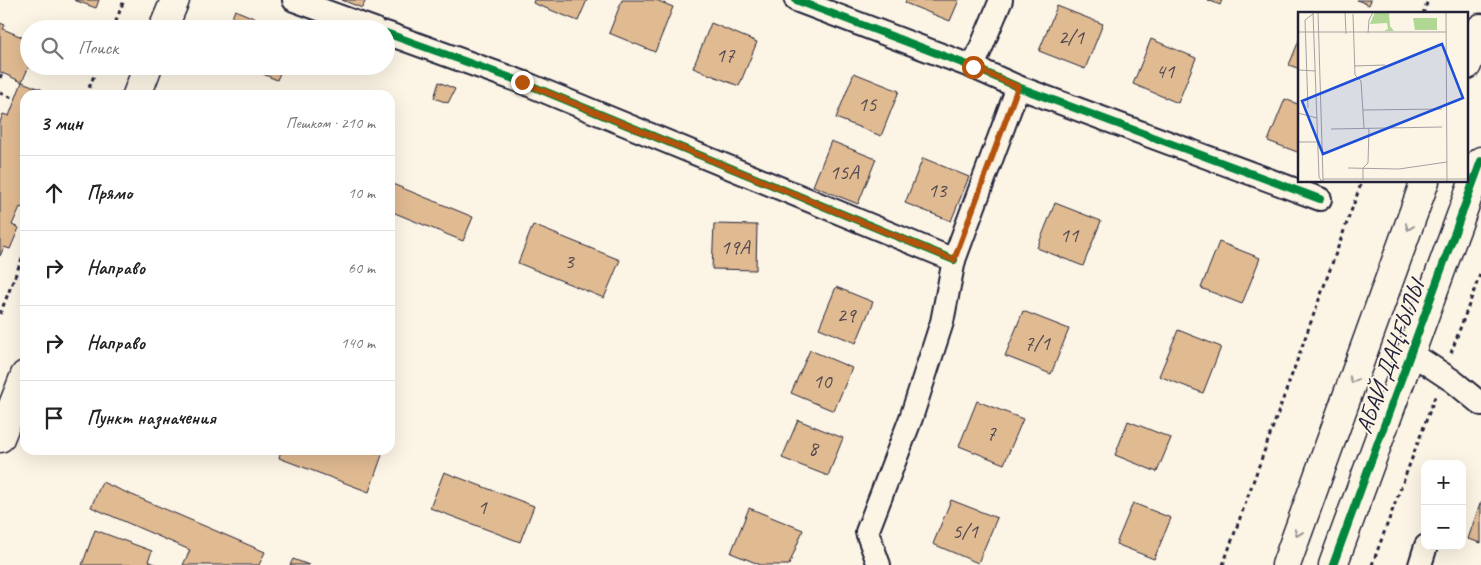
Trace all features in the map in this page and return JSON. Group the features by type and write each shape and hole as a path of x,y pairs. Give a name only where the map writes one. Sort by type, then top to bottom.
{"street":[{"path":"167,20 175,0"},
{"path":"294,0 349,20"},
{"path":"796,0 973,67 1018,87 1320,199"},
{"path":"973,67 1001,0"},
{"path":"1468,63 1481,28"},
{"path":"395,36 522,82 954,260"},
{"path":"139,90 145,75"},
{"path":"879,565 867,532 911,418 942,322 954,260 1018,87"},
{"name":"АБАЙ ДАҢҒЫЛЫ","path":"1333,565 1481,161"},
{"name":"АБАЙ ДАҢҒЫЛЫ","path":"1286,565 1425,182"},
{"path":"1411,353 1443,374 1481,404"},
{"path":"0,438 20,388"},
{"path":"1420,565 1425,550"}],"path":[{"path":"116,20 124,0"},
{"path":"1424,12 1428,0"},
{"path":"0,78 2,73"},
{"path":"88,90 94,75"},
{"path":"0,93 15,100"},
{"path":"1223,565 1362,182"},
{"path":"0,314 20,264"},
{"path":"1372,565 1481,272"}],"building":[{"path":"74,0 99,0 96,8"},
{"path":"342,0 366,0 362,8"},
{"path":"534,0 587,0 578,21 533,3"},
{"path":"622,0 656,0 673,7 655,52 609,33"},
{"path":"906,0 959,0 950,21 905,3"},
{"path":"1208,0 1222,0 1220,5"},
{"path":"1357,0 1371,0 1369,5"},
{"path":"1057,6 1103,24 1085,69 1039,51"},
{"path":"235,10 259,20 231,20"},
{"path":"0,23 5,25 3,29 20,36 20,75 25,75 22,82 0,72"},
{"path":"711,23 757,42 739,86 693,68"},
{"path":"1151,39 1196,58 1178,103 1133,84"},
{"path":"1298,43 1298,68 1289,65"},
{"path":"854,73 899,91 881,136 836,118"},
{"path":"265,75 279,75 277,80"},
{"path":"22,82 43,90 20,90 20,207 12,225 19,228 10,249 4,247 0,256 0,122 3,114 9,116"},
{"path":"439,82 455,89 448,103 434,98"},
{"path":"1285,99 1298,104 1298,152 1268,141"},
{"path":"831,141 876,159 858,204 813,186"},
{"path":"923,158 969,177 951,221 905,203"},
{"path":"395,185 473,217 463,241 395,213"},
{"path":"1055,203 1101,221 1083,266 1037,248"},
{"path":"714,224 757,225 756,270 712,269"},
{"path":"533,225 620,260 604,298 518,263"},
{"path":"1219,242 1260,258 1242,304 1201,288"},
{"path":"836,287 873,302 856,343 819,328"},
{"path":"1023,311 1069,329 1051,374 1005,356"},
{"path":"1178,330 1221,347 1203,393 1159,376"},
{"path":"810,350 852,368 834,411 791,393"},
{"path":"977,401 1023,419 1004,464 959,446"},
{"path":"798,420 843,438 828,476 782,458"},
{"path":"1128,421 1171,438 1157,472 1115,455"},
{"path":"280,455 382,455 369,492 279,458"},
{"path":"444,472 534,506 520,542 430,508"},
{"path":"102,482 265,552 259,565 183,565 190,550 91,507"},
{"path":"951,500 997,518 978,563 933,544"},
{"path":"1133,503 1171,518 1154,559 1116,544"},
{"path":"1481,503 1481,543 1468,539"},
{"path":"749,508 803,530 789,565 761,565 731,553"},
{"path":"95,530 152,551 148,561 158,565 82,565"},
{"path":"293,559 309,565 290,565"}],"cycle path":[{"path":"796,0 973,67 1018,87 1320,199"},
{"path":"395,36 522,82 954,260"},
{"path":"1333,565 1481,161"}],"route":[{"path":"522,82 954,260 1018,87 973,67"}]}
